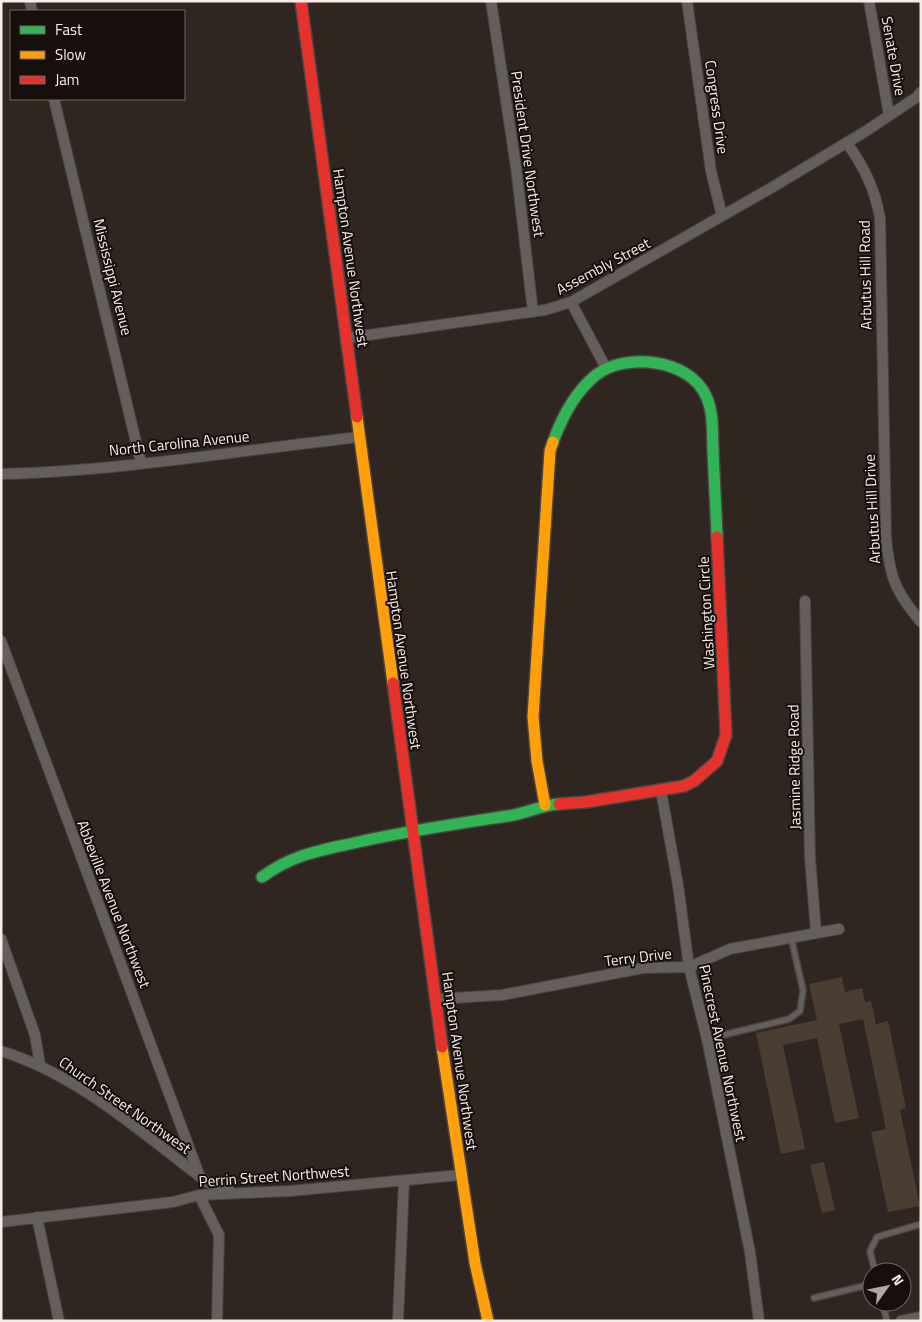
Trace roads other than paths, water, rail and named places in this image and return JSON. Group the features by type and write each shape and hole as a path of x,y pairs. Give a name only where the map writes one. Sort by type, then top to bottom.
{"street":[{"name":"Hampton Avenue Northwest","path":"301,1 460,1175 488,1321"},
{"name":"President Drive Northwest","path":"491,1 517,177 533,312"},
{"name":"Congress Drive","path":"687,1 710,171 722,216"},
{"name":"Senate Drive","path":"870,1 889,115"},
{"name":"Assembly Street","path":"347,338 533,312 571,302 847,143 921,92"},
{"name":"Mississippi Avenue","path":"54,100 141,463"},
{"name":"Arbutus Hill Road","path":"847,143 867,174 878,203 880,218 884,416"},
{"path":"545,805 536,761 533,717 548,465 554,438 570,406 586,384 606,368 571,302"},
{"name":"Washington Circle","path":"262,877 281,863 308,853 413,829 511,816 545,805 661,791 684,786 712,768 721,754 726,735 711,409 698,382 676,366 656,362 606,368"},
{"name":"Arbutus Hill Drive","path":"884,416 889,567 896,590 921,622"},
{"name":"North Carolina Avenue","path":"1,474 34,473 141,463 360,437"},
{"name":"Jasmine Ridge Road","path":"805,601 810,858 816,932"},
{"name":"Abbeville Avenue Northwest","path":"1,642 200,1177"},
{"name":"Pinecrest Avenue Northwest","path":"661,791 678,885 688,967 707,1040 750,1252 759,1321"},
{"name":"Terry Drive","path":"437,999 502,995 643,968 688,967 730,949 790,936 839,929"},
{"path":"1,939 35,1035 40,1066"},
{"name":"Church Street Northwest","path":"1,1051 40,1066 76,1086 200,1177 227,1190 248,1193"},
{"name":"Perrin Street Northwest","path":"1,1222 173,1202 199,1195 290,1191 460,1175"},
{"path":"398,1321 404,1180"},
{"path":"199,1195 219,1235 217,1321"},
{"path":"37,1217 59,1321"},
{"path":"901,1321 921,1317"}],"lane":[{"path":"707,1040 789,1019 800,1011 803,990 790,936"},
{"path":"873,1262 870,1251 877,1237 921,1224"},
{"path":"814,1298 862,1286"}]}
